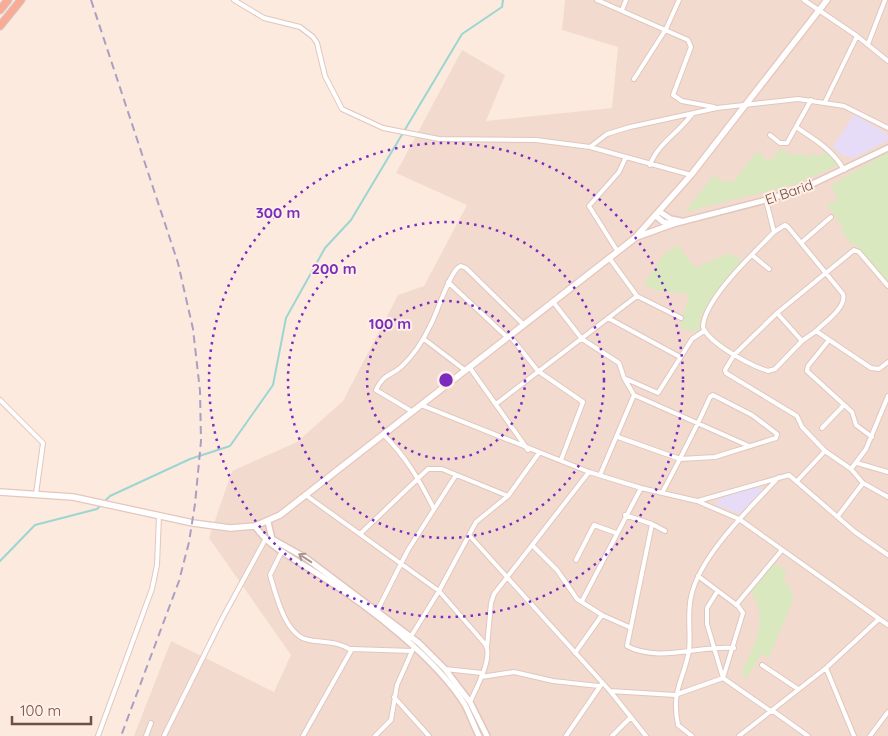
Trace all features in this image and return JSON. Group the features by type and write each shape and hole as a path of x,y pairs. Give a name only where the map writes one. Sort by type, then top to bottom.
{"highway":[{"path":"0,10 8,0"},
{"path":"0,26 21,0"}],"main road":[{"path":"0,492 93,501 159,516 230,528 255,526 268,522 307,496 635,238 658,214 690,175 827,0"},
{"path":"635,238 673,224"}],"street":[{"path":"234,0 264,18 300,27 313,37 317,43 325,76 342,109 383,128 439,139 536,140 590,148 690,175"},
{"path":"597,0 686,39 691,47 674,88 674,97 682,101 717,108"},
{"path":"622,10 626,0"},
{"path":"634,79 666,29 678,0"},
{"path":"804,0 857,36 888,60"},
{"path":"868,44 885,0"},
{"path":"825,102 857,36"},
{"path":"590,148 613,131 717,108 746,104 811,100 825,102 851,109 888,128"},
{"path":"770,135 780,143 786,144 811,100"},
{"path":"650,165 653,156 663,143 685,124 692,114"},
{"path":"796,126 827,148 838,159 844,170"},
{"name":"El Barid","path":"673,224 766,200 806,187 888,148"},
{"path":"618,252 589,206 619,172 625,159"},
{"path":"766,200 774,232"},
{"path":"658,214 684,221"},
{"path":"658,214 663,222 673,224"},
{"path":"802,242 831,217"},
{"path":"787,225 843,294 844,300 816,331 802,341 771,371 761,369 734,355 704,331 703,324 708,308 752,254 774,232 787,225"},
{"path":"888,286 856,250 825,272 777,313 734,355 725,370 726,373 798,416 802,427 825,451 851,470 863,483 888,497"},
{"path":"752,254 769,269"},
{"path":"610,258 637,296 681,318"},
{"path":"413,412 376,390 386,375 400,368 424,339 443,300 448,282 456,267 462,266 497,297 524,325"},
{"path":"448,282 509,337 538,371 583,402 562,460"},
{"path":"496,404 637,296"},
{"path":"554,303 582,339 619,362 624,378 634,394 749,446"},
{"path":"777,313 802,341"},
{"path":"608,318 680,357"},
{"path":"653,403 693,337 704,331"},
{"path":"816,331 871,368 879,369 888,362"},
{"path":"424,339 468,369 496,404 528,450"},
{"path":"829,340 806,370 853,413 856,425 872,437"},
{"path":"624,378 658,393"},
{"path":"600,475 618,437 634,394"},
{"path":"618,437 680,459 715,457 776,438 777,434 752,415 716,396 710,397 698,424 680,459 662,493"},
{"path":"851,470 872,437 888,396"},
{"path":"0,400 43,443 36,494"},
{"path":"421,405 528,450 562,460 589,472 641,488 697,501 739,519 888,625"},
{"path":"822,428 844,405"},
{"path":"384,435 401,452 418,477 434,509"},
{"path":"798,482 825,451"},
{"path":"407,642 439,591 479,518 508,496 539,453"},
{"path":"857,463 888,472"},
{"path":"360,534 424,471 432,468 456,474 508,496"},
{"path":"470,702 482,675 488,652 493,598 589,472"},
{"path":"377,611 400,564 456,474"},
{"path":"697,501 789,475 860,536 888,555"},
{"path":"692,736 678,725 675,695 688,651 690,602 698,576 739,519 779,477"},
{"path":"838,516 863,483"},
{"path":"582,601 616,532 641,488"},
{"path":"307,496 439,591 487,647"},
{"path":"625,515 652,524 665,531"},
{"path":"98,736 152,589 157,566 159,516"},
{"path":"268,522 273,540 306,558 417,641 445,669 470,702 487,736"},
{"path":"652,524 626,644 629,648 656,654 712,647 734,648"},
{"path":"576,560 594,525 616,532"},
{"path":"255,526 265,540 324,578 407,642 440,672 464,704 479,736"},
{"path":"469,535 601,684 610,691 646,736"},
{"path":"164,736 222,619 265,540"},
{"path":"533,546 552,563 574,595 602,615 630,627"},
{"path":"736,605 782,550"},
{"path":"282,551 270,575 289,625 302,638 334,643 351,650 357,648 399,652 413,649"},
{"path":"698,576 741,609 744,616 723,678"},
{"path":"717,592 708,605 706,614 707,630 723,678 808,736"},
{"path":"575,653 602,615"},
{"path":"738,736 826,668 879,619"},
{"path":"375,736 391,720 394,696 417,641"},
{"path":"303,736 351,650"},
{"path":"762,665 798,689"},
{"path":"826,668 854,736"},
{"path":"445,669 482,675 514,672 553,681 601,684"},
{"path":"610,691 675,695 723,678"},
{"path":"573,736 566,735 601,684"},
{"path":"394,696 429,736"},
{"path":"870,736 888,712"},
{"path":"612,736 631,717"},
{"path":"146,736 151,723"}],"shaded area":[{"path":"565,0 888,0 888,736 134,736 171,641 274,692 291,655 209,538 232,471 297,442 343,401 398,295 424,286 467,205 396,173 462,50 505,75 486,121 612,108 618,47 562,30"},
{"path":"854,114 888,135 888,140 852,159 848,155 845,157 833,147"},
{"path":"758,486 763,490 740,514 715,504 719,499"}],"green space":[{"path":"781,148 792,156 800,153 807,157 812,153 821,156 827,150 838,165 796,184 685,212 714,175 721,181 733,182 757,151 767,160 772,159"},
{"path":"888,152 888,282 880,278 855,244 852,245 842,232 843,227 827,205 838,200 831,185"},
{"path":"678,245 695,268 729,253 742,260 704,310 699,321 702,323 696,332 680,328 689,294 658,291 644,284 664,254"},
{"path":"774,563 786,570 784,582 790,586 794,598 769,657 761,654 747,678 741,674 755,643 760,623 757,602 751,591"}],"waterway":[{"path":"104,502 110,496 190,459 230,446 273,385 286,318 325,248 351,220 462,34 502,7 503,0"},
{"path":"0,561 35,525 97,509 101,505"}],"railway":[{"path":"91,0 178,263 193,329 200,391 201,441 189,542 179,581 121,736"}]}
